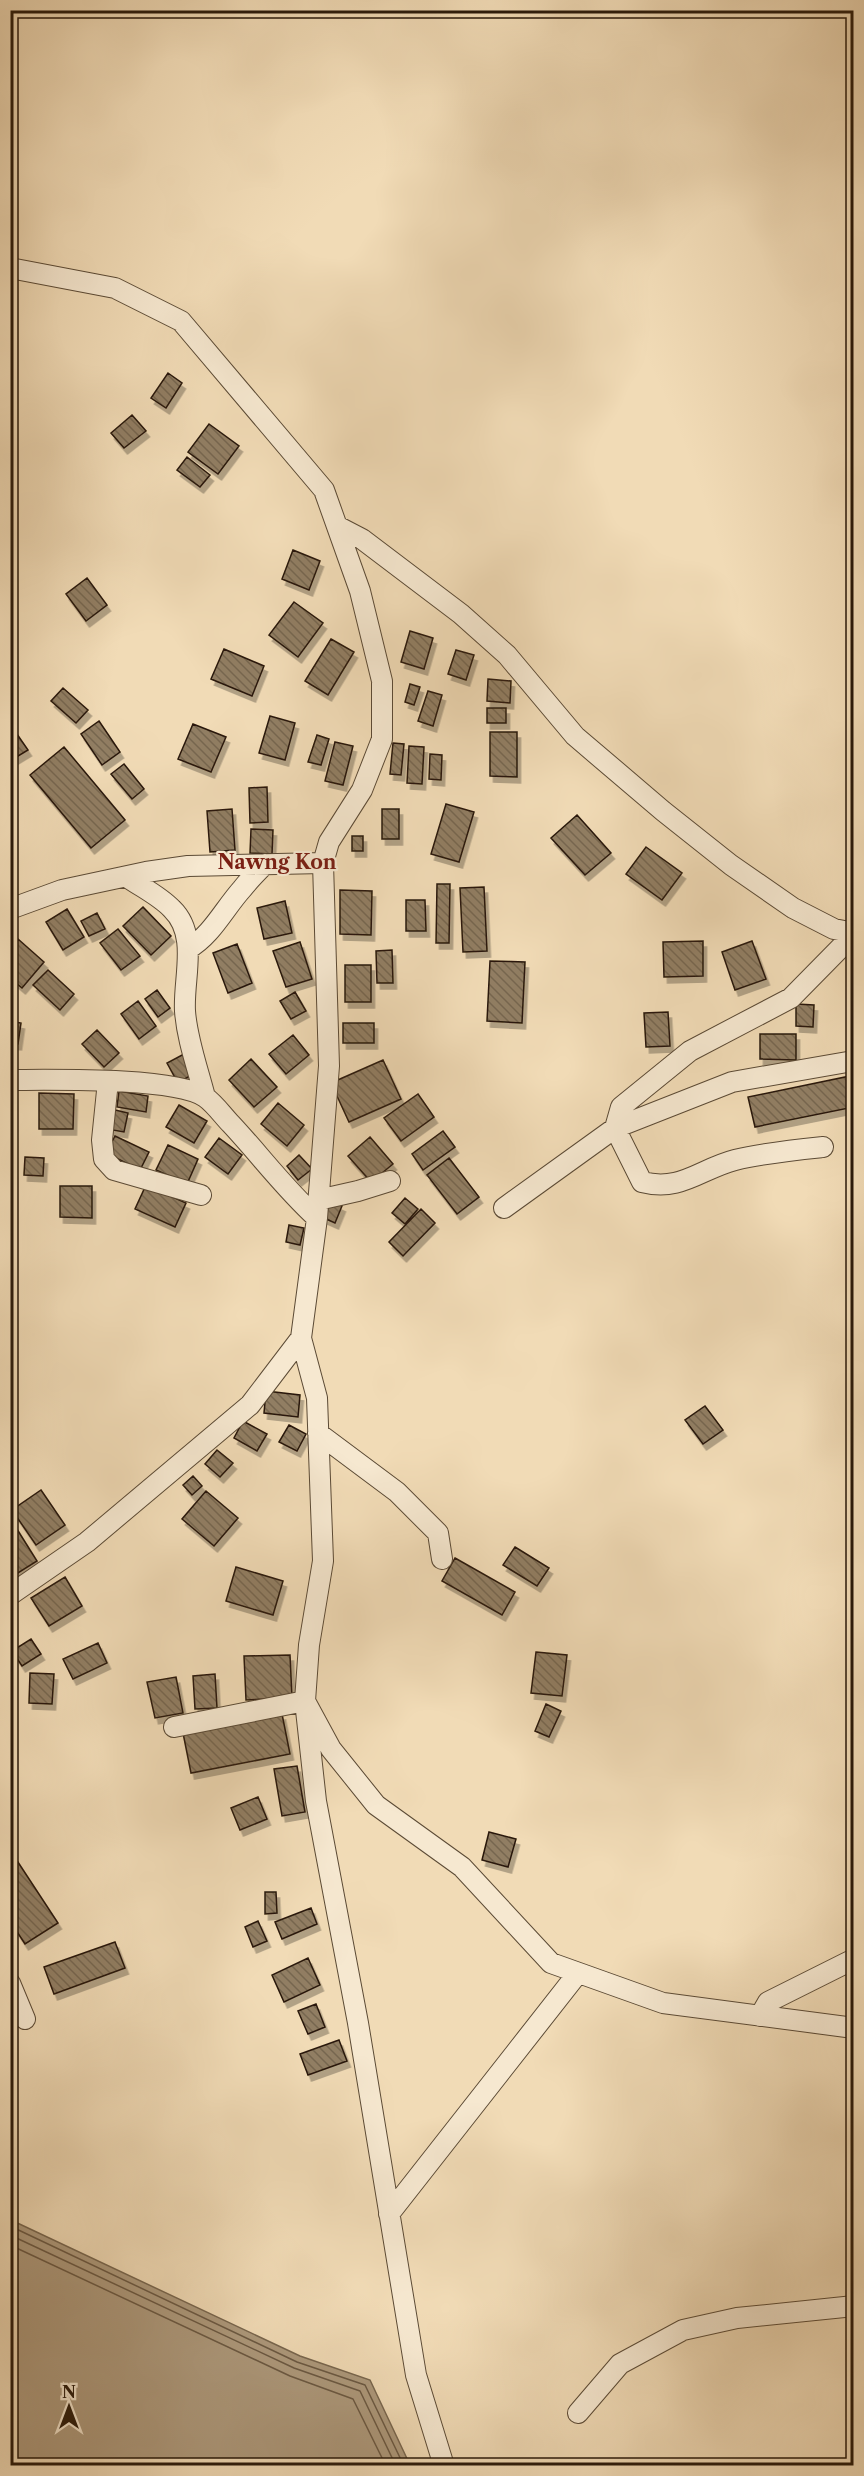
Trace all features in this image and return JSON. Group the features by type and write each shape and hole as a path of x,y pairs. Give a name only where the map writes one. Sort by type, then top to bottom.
{"street":[{"path":"10,268 115,288 181,321 324,490 360,591 382,681 382,739 362,790 329,842 323,863 329,1066 317,1209 301,1338 316,1398 323,1561 309,1645 305,1701 316,1801 358,2023 416,2375 444,2466"},
{"path":"337,526 362,539 460,614 507,655 575,736 730,865 793,908 834,929 854,934"},
{"path":"10,909 62,890 188,866 323,863"},
{"path":"188,949 202,938 223,915 241,890 265,864"},
{"path":"127,877 171,907 185,930 188,949 185,1014 188,1035 205,1097"},
{"path":"823,1147 734,1160 683,1181 659,1186 642,1182 615,1128 621,1107 681,1058 690,1051 791,998 854,934"},
{"path":"504,1208 615,1128 732,1082 853,1061"},
{"path":"10,1080 108,1082 182,1089 205,1097 256,1150 291,1195 317,1209"},
{"path":"108,1082 102,1140 104,1160 114,1170 201,1196"},
{"path":"317,1209 358,1191 390,1181"},
{"path":"10,1595 87,1542 250,1405 301,1338"},
{"path":"318,1433 398,1492 438,1533 442,1559"},
{"path":"174,1727 305,1701"},
{"path":"305,1701 331,1749 376,1805 462,1867 550,1963 663,2003 854,2028"},
{"path":"760,2016 768,2002 854,1959"},
{"path":"389,2214 578,1973"},
{"path":"10,1983 25,2019"},
{"path":"578,2413 620,2364 683,2330 737,2318 854,2307"}],"water":[{"path":"11,2220 300,2356 370,2380 410,2465 11,2465"}],"building":[{"path":"168,373 182,383 166,408 151,398"},
{"path":"132,415 146,431 124,448 111,433"},
{"path":"209,424 239,446 218,474 188,452"},
{"path":"187,457 210,475 200,487 177,470"},
{"path":"293,550 320,561 309,590 282,579"},
{"path":"87,578 107,605 86,621 66,594"},
{"path":"294,602 323,623 298,657 269,635"},
{"path":"410,631 433,638 424,669 401,662"},
{"path":"331,639 354,652 328,695 305,681"},
{"path":"224,649 264,666 252,696 211,679"},
{"path":"456,650 474,655 466,680 448,674"},
{"path":"488,679 511,681 510,703 487,701"},
{"path":"410,684 420,687 414,705 405,702"},
{"path":"63,688 88,710 76,723 51,701"},
{"path":"428,691 442,695 433,726 418,721"},
{"path":"487,708 506,708 506,723 487,723"},
{"path":"270,716 295,723 285,760 259,753"},
{"path":"99,721 120,752 102,765 81,734"},
{"path":"10,724 28,750 10,761"},
{"path":"193,724 226,737 211,772 178,759"},
{"path":"490,732 517,732 517,777 490,776"},
{"path":"317,735 329,739 321,765 308,762"},
{"path":"335,742 353,746 343,785 325,781"},
{"path":"393,743 404,744 401,775 390,774"},
{"path":"409,746 424,747 422,784 407,783"},
{"path":"64,747 125,820 91,848 30,775"},
{"path":"430,754 442,755 441,780 429,779"},
{"path":"124,764 144,789 132,799 111,774"},
{"path":"267,787 268,822 250,823 249,788"},
{"path":"446,804 474,812 459,862 431,854"},
{"path":"232,809 235,850 210,852 207,811"},
{"path":"382,809 399,809 399,839 382,839"},
{"path":"577,815 611,853 585,875 551,838"},
{"path":"251,829 273,830 272,854 250,853"},
{"path":"352,836 363,836 363,851 352,851"},
{"path":"646,847 682,873 662,900 626,874"},
{"path":"437,884 450,884 449,943 436,943"},
{"path":"484,887 487,951 463,952 460,888"},
{"path":"340,890 372,891 371,935 340,934"},
{"path":"406,900 425,900 426,931 406,931"},
{"path":"285,901 292,933 264,939 257,908"},
{"path":"143,907 171,936 151,955 123,926"},
{"path":"67,909 84,937 63,950 46,922"},
{"path":"97,913 105,929 89,936 81,921"},
{"path":"118,929 140,956 121,970 100,943"},
{"path":"18,939 44,962 22,988 10,978 10,948"},
{"path":"703,941 703,976 664,977 663,942"},
{"path":"752,941 766,979 735,990 722,952"},
{"path":"300,942 312,979 286,987 273,951"},
{"path":"237,944 252,983 228,993 213,953"},
{"path":"392,950 393,983 377,983 376,951"},
{"path":"490,961 525,962 522,1023 487,1021"},
{"path":"345,965 371,965 371,1002 345,1002"},
{"path":"48,970 74,994 60,1010 33,985"},
{"path":"157,990 170,1008 158,1017 145,999"},
{"path":"295,992 306,1011 291,1019 280,1001"},
{"path":"138,1001 156,1026 139,1039 121,1014"},
{"path":"796,1004 814,1005 813,1027 796,1026"},
{"path":"668,1012 670,1046 646,1047 644,1013"},
{"path":"10,1021 21,1023 18,1044 10,1043"},
{"path":"343,1023 374,1023 374,1043 343,1043"},
{"path":"97,1030 119,1053 104,1067 82,1044"},
{"path":"760,1034 796,1034 796,1060 760,1059"},
{"path":"293,1035 309,1055 286,1074 269,1054"},
{"path":"184,1054 195,1073 178,1083 167,1063"},
{"path":"251,1059 277,1087 254,1107 229,1080"},
{"path":"383,1060 401,1099 349,1122 331,1083"},
{"path":"850,1076 854,1107 755,1127 748,1097"},
{"path":"119,1091 148,1096 146,1112 117,1107"},
{"path":"39,1093 74,1094 73,1129 39,1129"},
{"path":"418,1094 434,1117 401,1141 384,1118"},
{"path":"278,1103 304,1125 287,1146 261,1124"},
{"path":"179,1105 207,1121 194,1143 166,1127"},
{"path":"111,1109 128,1113 124,1132 107,1129"},
{"path":"443,1131 455,1147 423,1170 412,1154"},
{"path":"115,1136 149,1152 140,1170 106,1153"},
{"path":"370,1137 393,1164 371,1182 348,1156"},
{"path":"219,1138 242,1155 228,1174 205,1157"},
{"path":"168,1145 198,1159 187,1184 156,1170"},
{"path":"299,1155 312,1169 298,1180 287,1166"},
{"path":"25,1157 44,1158 43,1176 24,1175"},
{"path":"449,1158 479,1197 457,1214 427,1175"},
{"path":"146,1185 186,1203 175,1227 135,1209"},
{"path":"60,1186 92,1186 92,1218 60,1217"},
{"path":"405,1198 418,1209 405,1224 392,1213"},
{"path":"331,1201 342,1206 335,1223 324,1218"},
{"path":"421,1209 435,1223 403,1256 389,1242"},
{"path":"289,1225 304,1228 300,1245 286,1242"},
{"path":"266,1391 300,1395 298,1417 264,1413"},
{"path":"705,1406 723,1430 703,1444 685,1420"},
{"path":"243,1421 267,1434 257,1451 234,1438"},
{"path":"289,1425 306,1434 297,1451 279,1442"},
{"path":"217,1450 233,1463 220,1477 205,1464"},
{"path":"193,1476 202,1486 192,1495 183,1485"},
{"path":"41,1490 65,1525 36,1545 12,1510"},
{"path":"206,1491 238,1518 214,1546 182,1519"},
{"path":"15,1526 37,1561 10,1578 10,1529"},
{"path":"515,1547 549,1568 537,1586 503,1565"},
{"path":"455,1558 515,1592 502,1615 442,1581"},
{"path":"236,1567 283,1581 273,1615 226,1601"},
{"path":"65,1577 82,1606 49,1626 31,1598"},
{"path":"31,1639 41,1654 22,1666 12,1651"},
{"path":"98,1643 107,1663 73,1679 63,1659"},
{"path":"536,1652 567,1655 562,1696 531,1693"},
{"path":"290,1655 292,1698 246,1700 244,1656"},
{"path":"30,1673 54,1674 52,1704 29,1703"},
{"path":"215,1674 217,1708 195,1709 193,1676"},
{"path":"176,1677 183,1713 155,1718 147,1682"},
{"path":"546,1704 561,1711 549,1737 535,1731"},
{"path":"282,1714 290,1754 191,1773 183,1733"},
{"path":"297,1766 305,1812 282,1816 274,1769"},
{"path":"258,1797 267,1819 240,1830 231,1808"},
{"path":"489,1832 516,1839 508,1867 482,1860"},
{"path":"10,1850 58,1923 25,1944 10,1921"},
{"path":"265,1892 276,1892 277,1913 265,1914"},
{"path":"311,1908 317,1924 282,1939 275,1922"},
{"path":"258,1921 267,1941 253,1947 245,1927"},
{"path":"115,1942 125,1968 54,1994 44,1967"},
{"path":"308,1958 320,1985 284,2002 272,1975"},
{"path":"316,2004 325,2027 308,2034 298,2011"},
{"path":"339,2040 347,2061 308,2075 300,2054"}],"district":[{"name":"Nawng Kon","path":"277,862"}]}
